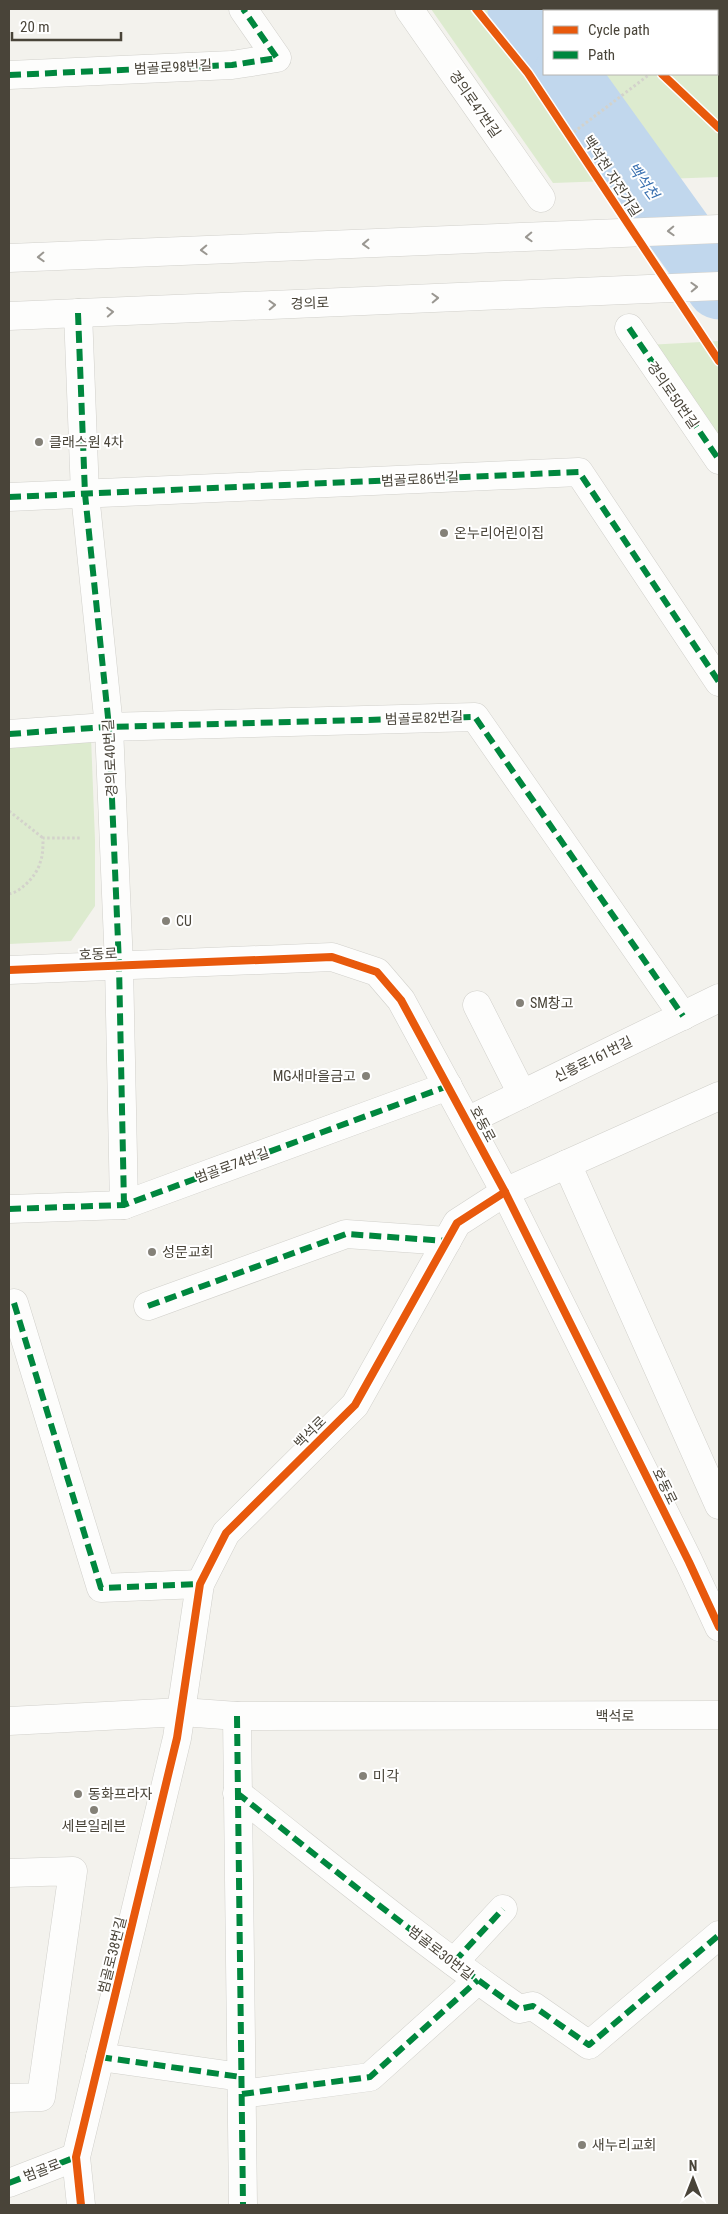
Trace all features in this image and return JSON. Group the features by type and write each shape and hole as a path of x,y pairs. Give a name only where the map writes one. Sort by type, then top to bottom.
{"street":[{"name":"범골로98번길","path":"9,75 232,65 277,58 243,9"},
{"name":"경의로47번길","path":"409,9 541,198"},
{"path":"9,258 719,229"},
{"name":"경의로","path":"9,316 719,286"},
{"name":"경의로40번길","path":"78,313 85,494 109,727 119,965 124,1205"},
{"name":"경의로50번길","path":"629,328 719,460"},
{"name":"범골로86번길","path":"9,497 579,472 719,682"},
{"name":"범골로82번길","path":"9,734 109,727 475,717 683,1016"},
{"name":"호동로","path":"9,970 332,958 377,972 401,1000 505,1192 689,1562 719,1627"},
{"name":"신흥로161번길","path":"467,1121 719,998"},
{"path":"477,1005 522,1094"},
{"name":"범골로74번길","path":"9,1209 124,1205 448,1086"},
{"name":"백석로","path":"182,1712 200,1584 226,1533 355,1405 457,1223 505,1192 719,1096"},
{"path":"567,1164 719,1505"},
{"path":"148,1306 346,1234 447,1241"},
{"path":"14,1303 101,1588 200,1584"},
{"name":"백석로","path":"9,1721 182,1712 236,1716 719,1715"},
{"name":"범골로38번길","path":"81,2205 76,2157 182,1712"},
{"path":"236,1716 244,2205"},
{"name":"범골로30번길","path":"100,2057 242,2086 370,2077 478,1980 238,1793"},
{"path":"9,1873 73,1871 41,2097 9,2098"},
{"path":"454,1962 503,1909"},
{"path":"478,1980 519,2009 533,2006 589,2045 719,1935"},
{"name":"범골로","path":"9,2183 76,2157"}],"path":[{"path":"570,135 649,75"},
{"path":"9,810 43,838 114,837"},
{"path":"9,894 22,888 40,866 43,838"}],"green space":[{"path":"431,9 680,9 543,10 543,75 718,75 718,64 719,177 553,183"},
{"path":"719,341 719,442 647,345"},
{"path":"91,737 95,840 95,906 71,941 9,944 9,742"}],"waterway":[{"name":"백석천","path":"520,9 543,42"},
{"name":"백석천","path":"567,75 719,287"}],"marked path":[{"path":"9,75 232,65 277,58 243,9"},
{"path":"78,313 85,494 109,727 119,965 124,1205"},
{"path":"629,328 719,460"},
{"path":"9,497 579,472 719,682"},
{"path":"9,734 106,727 475,717 683,1016"},
{"path":"9,1209 124,1205 448,1086"},
{"path":"148,1306 346,1234 447,1241"},
{"path":"14,1303 101,1588 200,1584"},
{"path":"237,1716 243,2205"},
{"path":"237,1793 376,1903 519,2009 533,2006 589,2045 719,1935"},
{"path":"454,1962 503,1909"},
{"path":"242,2094 370,2077 478,1980"},
{"path":"100,2057 241,2077"},
{"path":"9,2183 76,2157"}],"cycle path":[{"name":"백석천 자전거길","path":"476,9 528,73 719,361"},
{"path":"663,75 719,128"},
{"path":"9,970 332,957 377,972 401,1000 505,1192 689,1562 719,1627"},
{"path":"81,2205 76,2157 177,1738 200,1584 226,1533 355,1405 457,1223 505,1192"}],"place":[{"name":"클래스원 4차","path":"39,442"},
{"name":"온누리어린이집","path":"444,533"},
{"name":"CU","path":"166,921"},
{"name":"SM창고","path":"520,1003"},
{"name":"MG새마을금고","path":"366,1076"},
{"name":"성문교회","path":"152,1252"},
{"name":"미각","path":"363,1776"},
{"name":"동화프라자","path":"78,1794"},
{"name":"세븐일레븐","path":"94,1810"},
{"name":"새누리교회","path":"582,2145"}]}
